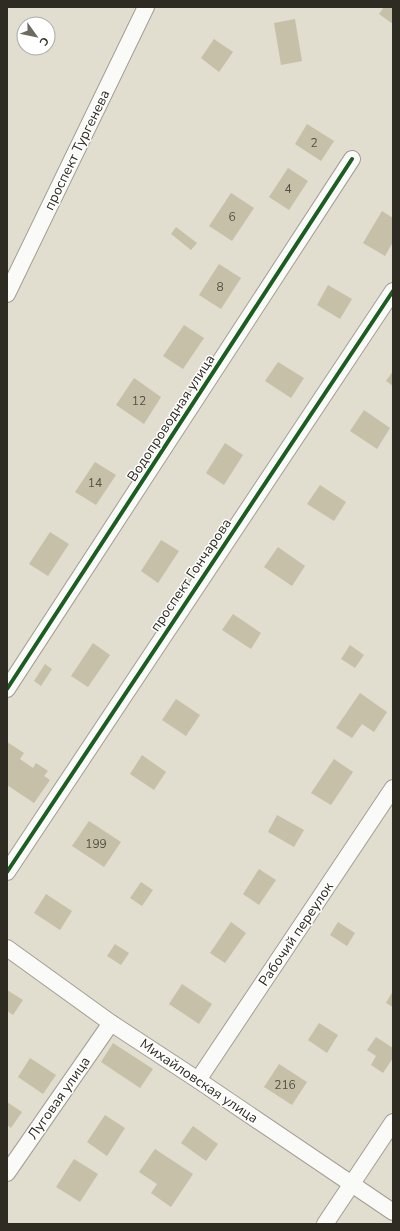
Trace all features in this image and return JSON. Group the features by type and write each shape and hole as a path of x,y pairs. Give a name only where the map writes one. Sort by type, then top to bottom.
{"street":[{"name":"проспект Тургенева","path":"7,294 146,7"},
{"name":"Водопроводная улица","path":"7,689 352,159"},
{"name":"проспект Гончарова","path":"7,872 393,291"},
{"name":"Рабочий переулок","path":"198,1080 393,788"},
{"name":"Михайловская улица","path":"7,948 111,1023 393,1212"},
{"name":"Луговая улица","path":"7,1173 111,1023"},
{"path":"325,1224 393,1122"}],"building":[{"path":"384,7 393,7 393,24 379,14"},
{"path":"295,19 302,61 281,65 274,23"},
{"path":"214,39 233,52 219,72 201,58"},
{"path":"307,124 334,141 321,161 295,144"},
{"path":"288,168 308,181 289,210 269,197"},
{"path":"231,193 254,208 232,241 209,226"},
{"path":"382,211 393,218 393,242 385,256 363,243"},
{"path":"176,227 197,243 191,250 171,234"},
{"path":"219,264 241,278 221,309 199,295"},
{"path":"328,285 352,299 340,319 317,305"},
{"path":"184,325 204,338 183,369 163,356"},
{"path":"278,362 304,378 291,398 265,381"},
{"path":"393,371 393,386 386,381"},
{"path":"134,378 161,397 144,424 116,405"},
{"path":"364,410 390,428 377,449 350,431"},
{"path":"225,443 243,455 224,485 206,473"},
{"path":"95,462 116,475 96,505 75,492"},
{"path":"320,485 346,502 334,521 307,504"},
{"path":"50,532 69,544 48,576 29,564"},
{"path":"161,540 179,551 158,583 141,571"},
{"path":"278,547 305,566 292,586 264,567"},
{"path":"233,614 261,633 251,649 222,630"},
{"path":"93,643 110,655 88,687 71,676"},
{"path":"350,645 364,655 355,668 341,659"},
{"path":"45,664 52,669 41,686 34,681"},
{"path":"360,693 387,712 374,732 362,724 352,738 336,728"},
{"path":"176,699 200,715 186,736 162,720"},
{"path":"7,742 24,753 20,759 33,768 36,763 48,771 44,776 50,780 34,803 7,785"},
{"path":"142,755 166,772 154,790 130,774"},
{"path":"334,759 353,772 331,805 311,793"},
{"path":"277,815 304,830 294,847 268,832"},
{"path":"89,821 121,842 104,867 72,846"},
{"path":"259,869 276,880 259,905 243,894"},
{"path":"141,882 153,890 142,906 130,898"},
{"path":"46,894 72,911 60,930 34,913"},
{"path":"231,922 246,933 225,963 210,953"},
{"path":"338,922 355,933 347,946 330,935"},
{"path":"115,944 129,953 121,965 107,956"},
{"path":"182,984 212,1004 199,1024 169,1004"},
{"path":"7,990 23,1000 13,1015 7,1011"},
{"path":"393,991 393,1007 386,1003"},
{"path":"319,1023 338,1035 327,1053 308,1040"},
{"path":"376,1037 393,1048 393,1058 383,1073 371,1065 376,1056 367,1050"},
{"path":"113,1043 153,1069 140,1088 101,1062"},
{"path":"30,1058 56,1075 43,1094 18,1077"},
{"path":"279,1064 307,1082 292,1105 264,1087"},
{"path":"7,1102 22,1112 11,1128 7,1125"},
{"path":"105,1115 125,1128 107,1156 87,1142"},
{"path":"193,1126 218,1144 206,1161 181,1143"},
{"path":"155,1149 193,1174 171,1207 151,1193 157,1184 139,1172"},
{"path":"74,1159 98,1174 80,1202 56,1187"}],"cycle path":[{"path":"7,689 352,159"},
{"path":"7,872 393,291"}]}
